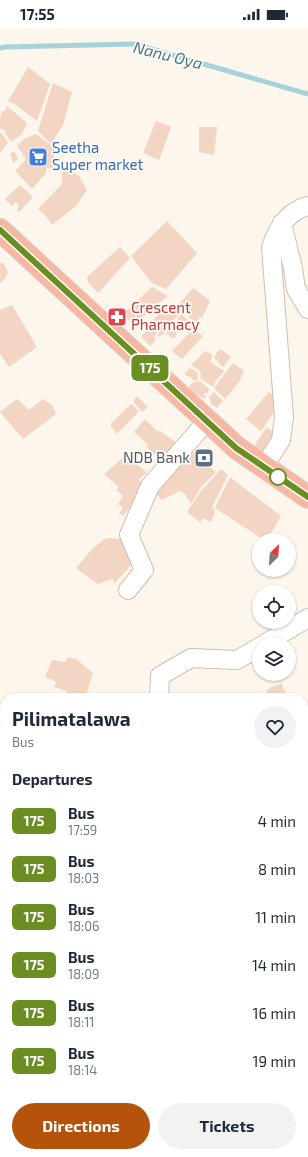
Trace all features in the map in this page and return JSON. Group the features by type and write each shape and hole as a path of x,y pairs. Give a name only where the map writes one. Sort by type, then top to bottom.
{"highway":[{"path":"0,230 236,448 308,497"}],"street":[{"path":"264,467 281,440 284,417 271,247 275,235 282,223 294,212 308,206"},
{"path":"282,223 294,268 296,289 308,309"},
{"path":"128,590 144,570 129,535 150,486 207,421"},
{"path":"276,637 308,618"},
{"path":"159,693 160,676 191,658 237,660 252,651"}],"building":[{"path":"28,67 50,84 37,121 8,101"},
{"path":"53,83 72,92 63,125 51,144 38,131"},
{"path":"7,106 27,123 22,134 11,142 5,133 5,130 0,129 0,118 2,111 5,111"},
{"path":"156,121 171,127 159,160 143,153"},
{"path":"199,127 217,127 214,155 199,152"},
{"path":"0,133 2,133 8,143 0,153"},
{"path":"36,134 55,148 53,168 46,168 46,173 32,189 15,171 26,159 17,146 25,138"},
{"path":"15,152 18,159 13,163 10,153"},
{"path":"66,167 79,176 87,190 75,207 52,225 45,215 38,209 62,184 62,171"},
{"path":"20,185 33,197 19,212 17,211 19,205 16,202 12,206 5,199"},
{"path":"167,221 197,253 166,289 152,283 131,256"},
{"path":"120,247 130,258 98,293 88,282 87,277"},
{"path":"3,262 8,272 5,279 0,283 0,264"},
{"path":"152,287 168,296 139,320 136,317 137,322 134,325 126,317 126,311"},
{"path":"193,288 210,301 202,318 199,317 198,322 189,318 190,315 188,313 186,315 187,310 179,304"},
{"path":"171,302 181,312 164,330 165,333 158,337 157,336 160,330 151,322"},
{"path":"12,305 37,347 9,367 0,354 0,310"},
{"path":"181,314 189,321 185,325 177,319"},
{"path":"177,321 182,326 179,332 176,328 174,330 177,334 175,338 170,337 166,331"},
{"path":"151,326 157,333 154,337 156,340 150,346 141,336"},
{"path":"193,329 203,336 182,359 172,351"},
{"path":"221,349 231,357 223,367 214,358 217,352"},
{"path":"205,351 213,355 210,362 224,371 213,387 200,378 200,371 191,365"},
{"path":"233,363 244,371 239,382 225,399 214,388"},
{"path":"190,368 197,372 198,380 193,381 193,379 184,374"},
{"path":"200,381 209,389 208,393 205,393 204,395 206,397 204,399 189,389 191,384"},
{"path":"214,392 223,401 217,408 211,404 209,397"},
{"path":"269,392 282,401 261,431 246,419"},
{"path":"137,396 148,407 142,412 133,401"},
{"path":"17,399 29,410 43,399 52,405 56,414 23,439 0,412"},
{"path":"131,404 139,411 117,434 110,425"},
{"path":"145,419 158,432 159,430 177,443 163,461 146,447 148,445 134,432"},
{"path":"267,427 281,437 266,459 252,449"},
{"path":"191,450 216,472 201,487 191,504 185,494 180,491 162,500 156,494 173,467"},
{"path":"126,455 147,473 139,479 147,486 123,516 119,513 123,508 118,504 123,496 116,490 119,487 104,474"},
{"path":"221,469 228,475 212,507 215,512 211,522 202,518 201,523 187,512 202,490"},
{"path":"230,477 281,516 271,533 253,533 215,508"},
{"path":"106,538 122,539 134,562 114,584 113,579 98,584 76,568 92,549"},
{"path":"68,657 76,659 93,673 87,693 66,693 67,691 54,687 57,682 45,677 52,660 65,662"},
{"path":"281,683 286,693 267,693 266,690"}],"waterway":[{"name":"Nanu Oya","path":"0,48 134,44 308,94"}],"bus line":[{"name":"175","path":"0,230 236,448 308,497"}],"place":[{"name":"Seetha Super market","path":"38,157"},
{"name":"Crescent Pharmacy","path":"117,317"},
{"name":"NDB Bank","path":"204,458"}]}
